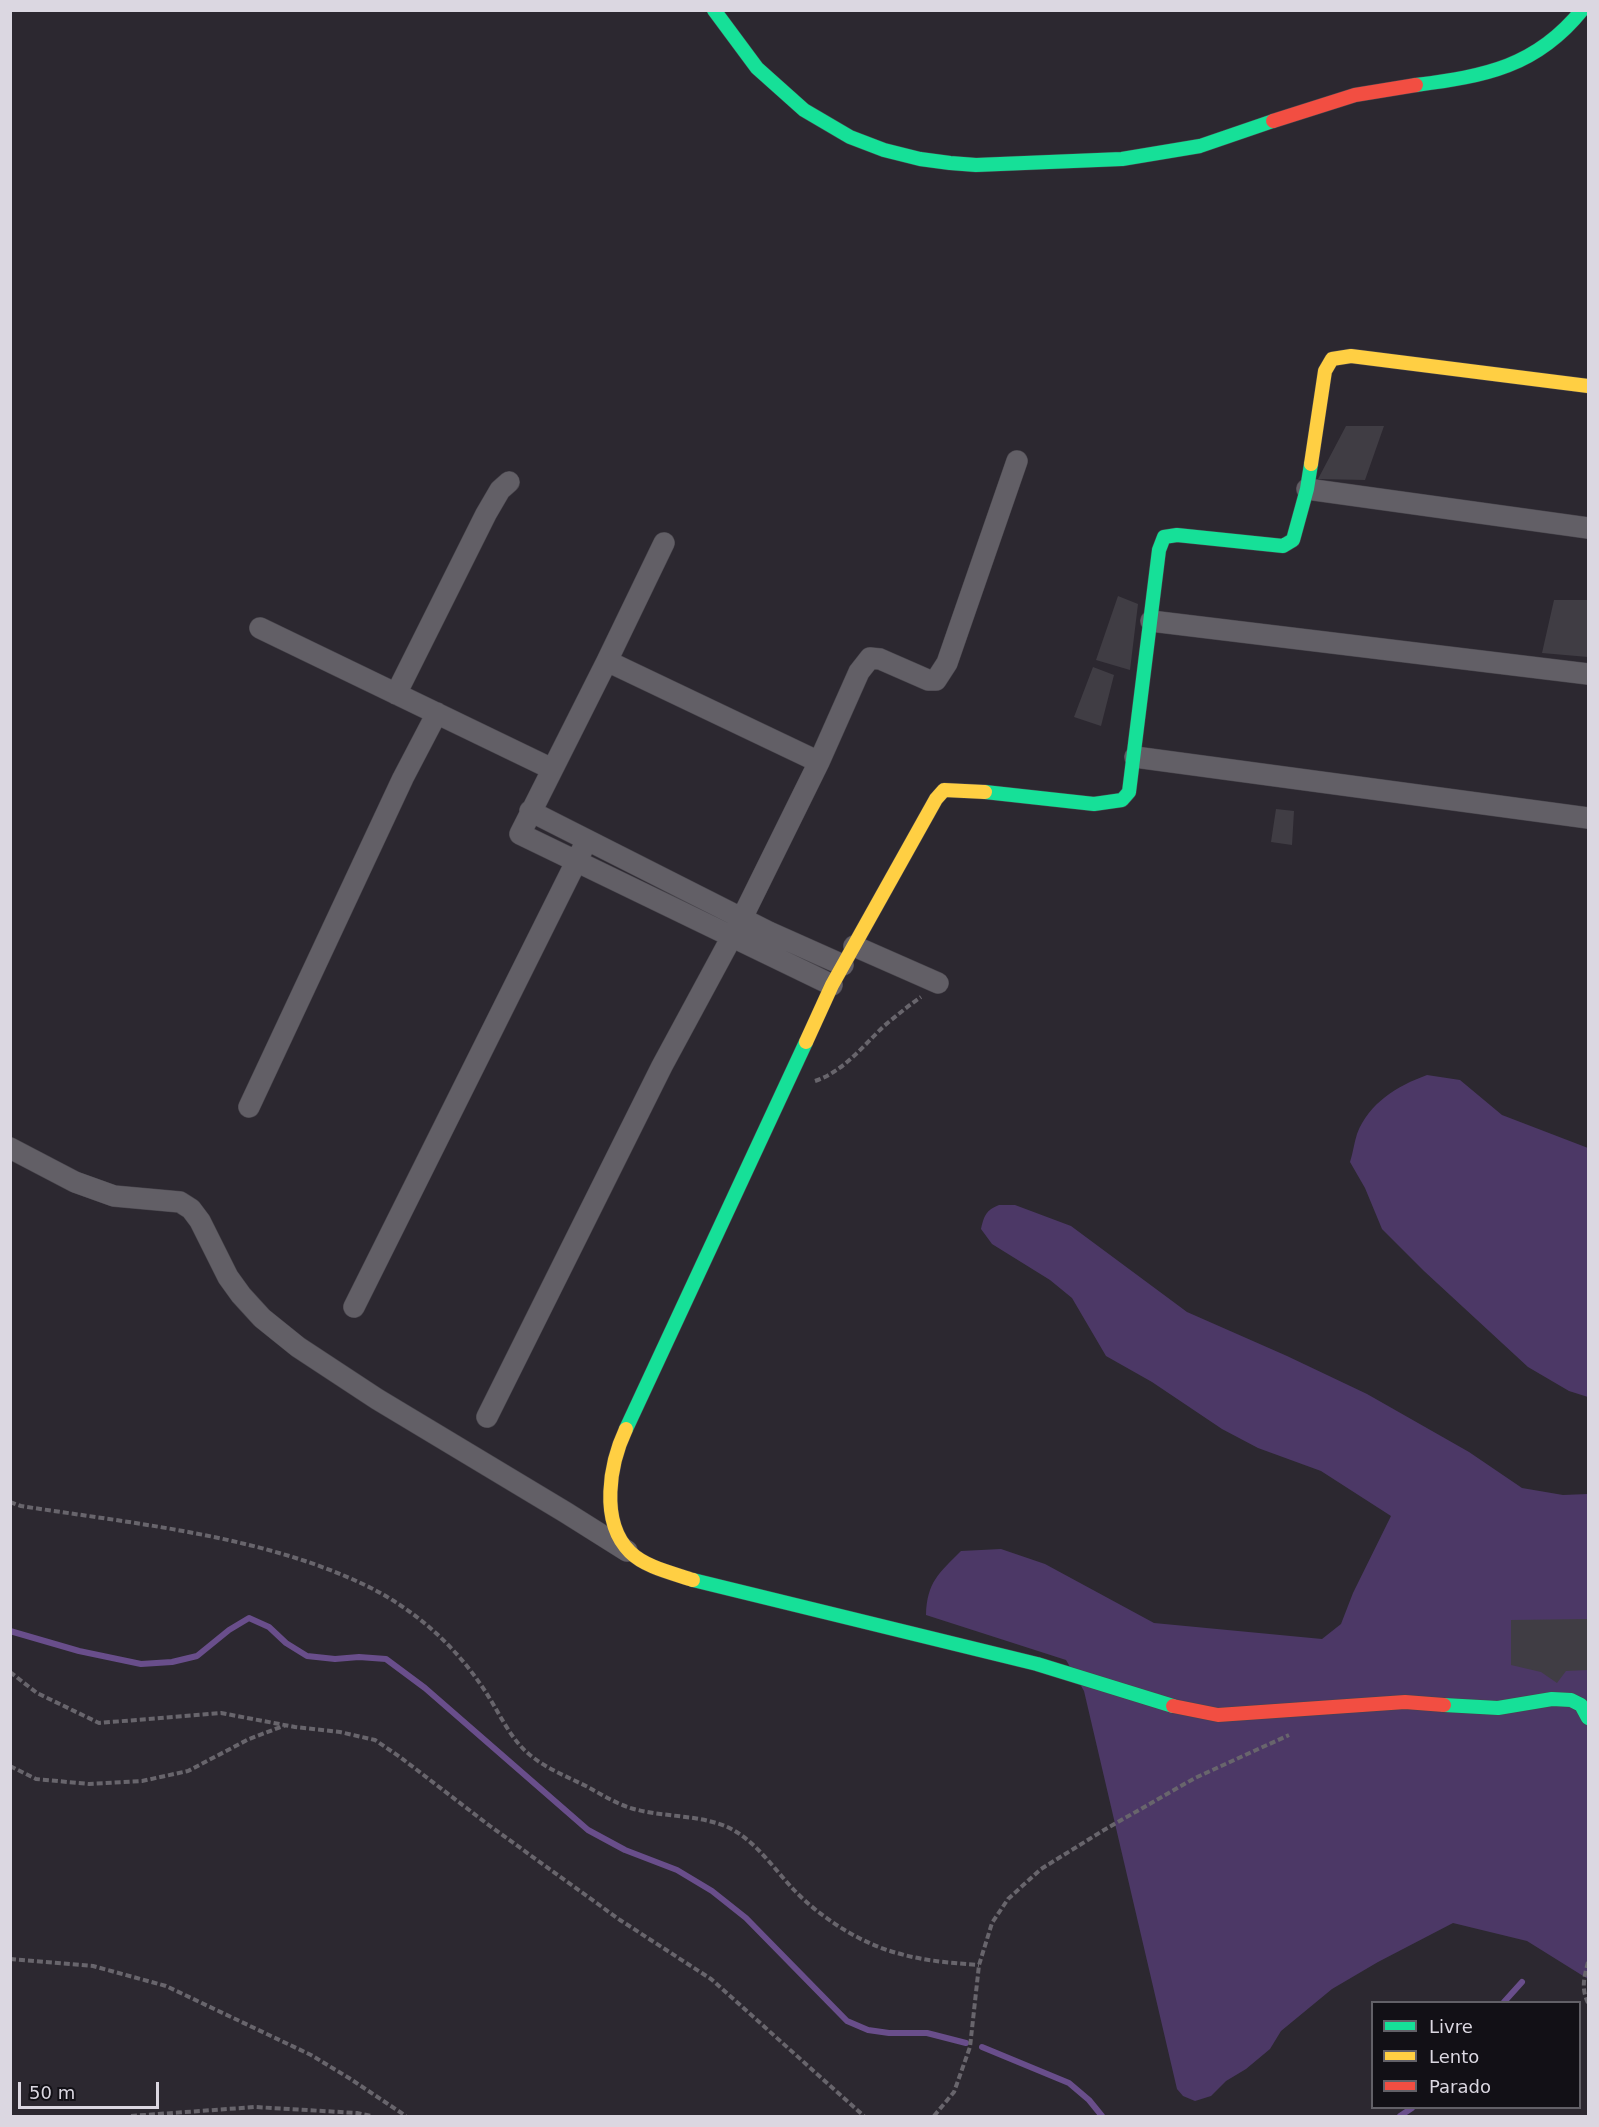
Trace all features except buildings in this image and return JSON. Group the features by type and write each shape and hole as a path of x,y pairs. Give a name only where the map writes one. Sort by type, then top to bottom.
{"street":[{"path":"714,10 757,68 803,110 818,119 883,150 938,162 979,164 1141,158 1201,146 1312,107 1354,95 1476,76 1513,64 1544,48 1568,27 1582,10"},
{"path":"630,1552 619,1534 614,1518 610,1486 620,1445 832,985 936,799 944,790 952,789 1094,804 1122,800 1129,792 1159,550 1164,537 1177,535 1283,546 1293,540 1307,489 1324,371 1332,359 1351,356 1588,386"},
{"path":"487,1417 657,1077 742,918 819,762 859,672 870,658 880,658 928,680 936,680 942,673 1017,461"},
{"path":"396,694 486,514 500,490 509,482"},
{"path":"1307,489 1588,528"},
{"path":"664,543 520,834 832,985"},
{"path":"1151,621 1588,674"},
{"path":"260,628 552,769"},
{"path":"607,661 819,762"},
{"path":"249,1107 403,778 436,714"},
{"path":"1134,757 1588,818"},
{"path":"530,812 742,918 843,965"},
{"path":"354,1307 587,840"},
{"path":"854,946 938,983"},
{"path":"10,1148 75,1182 114,1196 180,1202 191,1209 200,1221 228,1277 241,1295 262,1318 298,1347 367,1393 630,1552 670,1572 709,1586 1037,1664 1183,1709 1218,1715 1405,1702 1498,1708 1552,1700 1571,1700 1581,1705 1588,1718"}],"path":[{"path":"788,1083 811,1082 830,1076 901,1012 938,983"},
{"path":"10,1502 21,1506 144,1525 269,1550 372,1588 412,1613 459,1654 518,1744 531,1756 634,1810 698,1817 728,1827 758,1850 796,1893 830,1920 861,1939 907,1956 930,1961 980,1965"},
{"path":"10,1672 37,1693 99,1723 221,1713 340,1732 375,1740 620,1920 711,1979 864,2116"},
{"path":"10,1766 36,1779 89,1784 142,1781 188,1771 249,1739 286,1725"},
{"path":"933,2116 954,2092 970,2047 980,1965 992,1923 1008,1899 1041,1869 1195,1778 1292,1734"},
{"path":"10,1959 93,1966 166,1986 311,2055 406,2116"},
{"path":"1588,1962 1583,1980 1588,2003"},
{"path":"131,2116 255,2107 357,2113 371,2116"}],"shaded area":[{"path":"1427,1075 1460,1080 1502,1115 1588,1148 1588,1397 1569,1391 1528,1367 1382,1229 1365,1188 1350,1162 1356,1137 1369,1113 1385,1097 1405,1084"},
{"path":"999,1205 1015,1205 1071,1226 1187,1312 1367,1394 1469,1452 1522,1488 1563,1495 1588,1494 1588,1979 1527,1941 1453,1923 1332,1989 1281,2031 1270,2049 1246,2069 1226,2081 1211,2096 1195,2101 1183,2096 1177,2089 1084,1691 1066,1660 926,1615 929,1594 941,1572 961,1551 1001,1549 1045,1564 1154,1623 1322,1639 1341,1624 1353,1593 1391,1516 1321,1471 1258,1448 1222,1429 1152,1382 1106,1356 1072,1298 1050,1280 992,1244 981,1229 986,1214"}],"waterway":[{"path":"10,1631 79,1651 141,1664 172,1662 197,1656 229,1630 249,1618 269,1627 286,1643 307,1656 335,1659 359,1657 386,1659 425,1688 588,1830 625,1850 677,1870 712,1891 746,1918 847,2021 868,2030 889,2033 927,2033 966,2043"},
{"path":"1505,2001 1522,1982"},
{"path":"982,2047 1069,2083 1089,2100 1102,2116"},
{"path":"1400,2116 1410,2109"}],"traffic: fast":[{"path":"714,10 757,68 804,110 850,137 884,150 920,159 976,165 1122,159 1200,146 1273,121"},
{"path":"1416,85 1465,78 1508,66 1546,44 1582,10"},
{"path":"985,792 1094,804 1122,800 1129,792 1159,550 1164,537 1177,535 1283,546 1293,540 1307,489 1311,464"},
{"path":"626,1429 806,1042"},
{"path":"693,1580 1037,1664 1173,1706"},
{"path":"1444,1705 1498,1708 1552,1699 1571,1700 1581,1705 1588,1718"}],"traffic: slow":[{"path":"1311,464 1325,371 1332,359 1351,356 1588,386"},
{"path":"806,1042 832,985 936,799 944,790 985,792"},
{"path":"626,1429 616,1458 610,1492 614,1524 620,1539 630,1552 643,1562 693,1580"}],"traffic: jam":[{"path":"1273,121 1355,95 1416,85"},
{"path":"1173,1706 1218,1715 1405,1702 1444,1705"}]}
